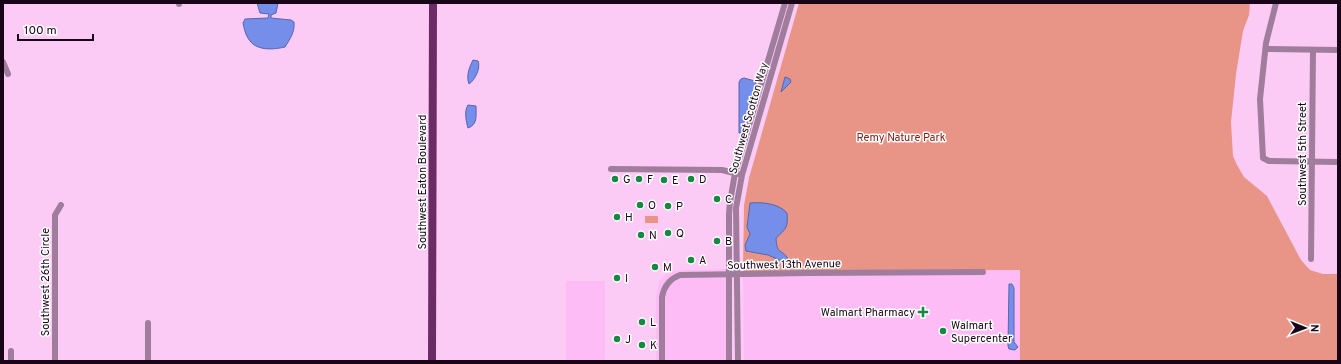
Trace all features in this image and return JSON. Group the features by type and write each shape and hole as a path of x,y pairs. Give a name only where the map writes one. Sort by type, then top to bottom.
{"main road":[{"name":"Southwest Eaton Boulevard","path":"432,361 433,3"}],"street":[{"name":"Southwest Scotton Way","path":"729,361 730,202 735,173 785,3"},
{"name":"Southwest Scotton Way","path":"738,361 736,208 742,175 792,3"},
{"path":"1276,3 1266,49 1260,105 1263,158 1266,160 1338,162"},
{"path":"1266,49 1338,50"},
{"name":"Southwest 5th Street","path":"1311,259 1313,50"},
{"path":"3,62 8,74"},
{"path":"611,169 722,170 742,175"},
{"name":"Southwest 26th Circle","path":"55,361 55,216 61,204"},
{"name":"Southwest 13th Avenue","path":"662,361 662,297 665,287 670,281 680,275 983,272"},
{"path":"148,323 148,361"},
{"path":"10,351 11,361"}],"shaded area":[{"path":"727,269 726,361 656,361 656,297 659,282 662,278 669,272 682,270"},
{"path":"1020,270 1020,361 744,361 743,271"},
{"path":"566,281 605,281 605,361 566,361"}],"green space":[{"name":"Remy Nature Park","path":"799,3 1250,3 1249,15 1243,31 1236,74 1231,122 1233,156 1244,177 1267,196 1301,260 1310,270 1323,274 1338,274 1338,361 1020,361 1020,270 743,271 744,205 749,178"},
{"path":"645,216 658,216 658,223 645,223"}],"water":[{"path":"257,3 278,3 276,13 271,15 271,18 291,20 294,22 293,32 285,47 269,49 259,47 248,38 245,33 243,23 245,19 268,18 269,14 260,13"},
{"path":"473,60 478,61 479,67 475,77 469,84 468,72"},
{"path":"785,77 790,79 791,82 781,92"},
{"path":"744,78 755,81 756,84 741,133 739,133 739,82"},
{"path":"468,105 476,106 476,119 471,127 468,128 466,113"},
{"path":"750,203 775,205 787,213 786,227 776,238 777,247 788,259 786,263 768,255 746,251 745,245 750,234 747,227"},
{"path":"1009,284 1012,284 1014,288 1014,342 1018,347 1015,350 1009,349 1008,346"}],"place":[{"name":"G","path":"615,179"},
{"name":"F","path":"639,179"},
{"name":"D","path":"691,179"},
{"name":"E","path":"664,180"},
{"name":"C","path":"717,199"},
{"name":"O","path":"640,205"},
{"name":"P","path":"668,206"},
{"name":"H","path":"617,217"},
{"name":"Q","path":"668,233"},
{"name":"N","path":"641,235"},
{"name":"B","path":"717,241"},
{"name":"A","path":"691,260"},
{"name":"M","path":"655,267"},
{"name":"I","path":"617,278"},
{"name":"Walmart Pharmacy","path":"923,312"},
{"name":"L","path":"642,322"},
{"name":"Walmart Supercenter","path":"943,331"},
{"name":"J","path":"617,339"},
{"name":"K","path":"642,345"}]}
